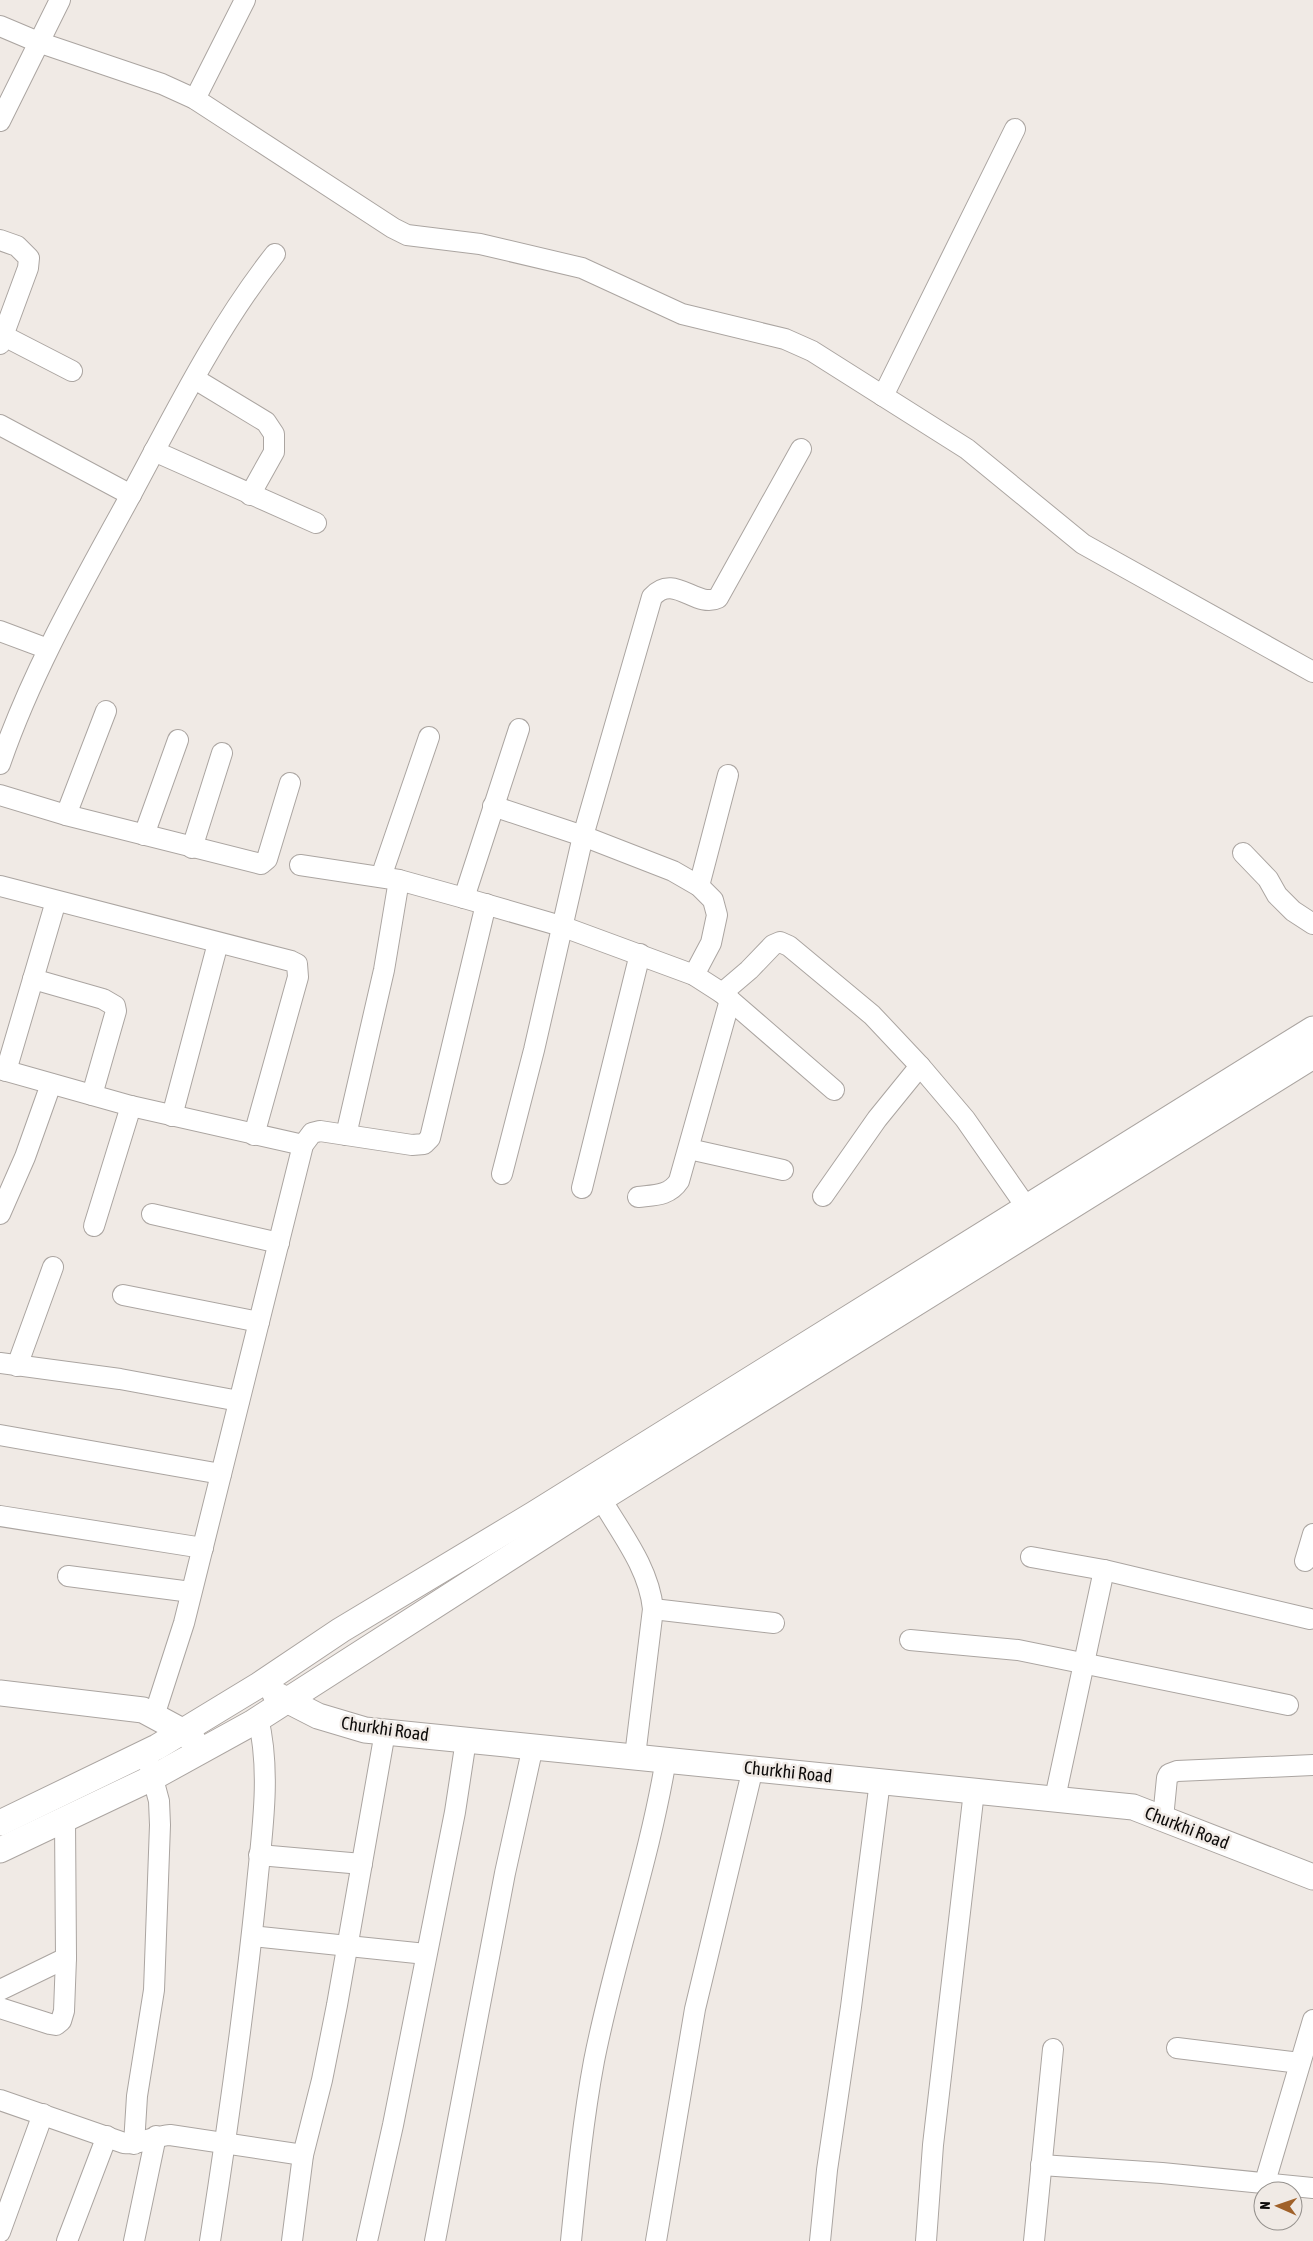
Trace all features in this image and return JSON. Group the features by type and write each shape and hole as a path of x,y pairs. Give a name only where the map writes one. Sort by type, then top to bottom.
{"street":[{"path":"0,121 60,0"},
{"path":"196,99 245,0"},
{"path":"0,26 38,42 102,63 196,99 234,126 393,228 407,235 480,244 582,268 682,314 785,339 812,351 967,449 1083,544 1313,672"},
{"path":"882,396 1015,129"},
{"path":"0,240 17,246 29,258 28,268 1,338 72,370"},
{"path":"1,758 9,711 48,649 195,378 229,320 275,254"},
{"path":"195,378 266,422 274,434 274,452 250,495"},
{"path":"0,425 131,494"},
{"path":"502,1174 534,1050 583,836 652,597 658,590 666,587 713,601 718,598 801,449"},
{"path":"154,452 316,523"},
{"path":"0,631 48,649"},
{"path":"66,815 106,711"},
{"path":"464,898 519,730"},
{"path":"346,1135 384,970 390,878 429,737"},
{"path":"144,836 178,740"},
{"path":"192,848 222,753"},
{"path":"699,886 728,775"},
{"path":"0,794 66,815 144,836 261,864 267,859 290,782"},
{"path":"493,806 583,836 673,871 699,886 713,900 717,915 711,943 694,975"},
{"path":"1243,853 1268,879 1277,895 1293,911 1313,924"},
{"path":"300,865 390,878 486,904 562,926 694,975 726,996 834,1090"},
{"path":"0,886 297,964 299,971 254,1135"},
{"path":"56,900 33,979 3,1070 131,1106 303,1145"},
{"path":"154,1716 191,1592 303,1145 312,1133 320,1131 412,1145 424,1144 430,1138 486,904"},
{"path":"638,1196 665,1194 674,1189 679,1181 689,1149 726,996 773,945 780,942 788,946 872,1015 920,1066 964,1119 1028,1208"},
{"path":"172,1116 218,943"},
{"path":"582,1188 640,954"},
{"path":"33,979 103,999 115,1006 116,1011 92,1095"},
{"path":"0,1823 145,1753 260,1685 340,1630 534,1514 1313,1029"},
{"path":"0,1850 154,1778 286,1702 601,1498 1313,1056"},
{"path":"824,1196 877,1119 920,1066"},
{"path":"0,1214 24,1157 51,1084"},
{"path":"94,1226 131,1106"},
{"path":"689,1149 783,1170"},
{"path":"152,1214 279,1243"},
{"path":"53,1267 8,1365 120,1379 239,1401"},
{"path":"122,1295 259,1322"},
{"path":"0,1435 221,1474"},
{"path":"601,1498 645,1574 651,1593 653,1609 635,1756"},
{"path":"0,1516 202,1548"},
{"path":"1305,1561 1313,1534"},
{"path":"1031,1558 1104,1570 1310,1619"},
{"path":"1054,1798 1104,1570"},
{"path":"68,1576 191,1592"},
{"path":"653,1609 774,1623"},
{"path":"910,1640 1009,1649 1288,1705"},
{"name":"Churkhi Road","path":"260,1685 286,1702 339,1724 385,1732 1133,1807 1313,1877"},
{"path":"0,1693 123,1706 143,1710 182,1731 204,1750"},
{"path":"210,2241 238,2061 252,1936 265,1762 258,1718"},
{"path":"292,2241 303,2155 322,2080 385,1732"},
{"path":"367,2241 393,2125 455,1812 466,1740"},
{"path":"435,2241 505,1873 533,1746"},
{"path":"134,2144 137,2096 154,1990 160,1825 159,1801 154,1778 145,1753"},
{"path":"571,2241 577,2182 594,2061 654,1825 666,1759"},
{"path":"1163,1818 1167,1778 1169,1774 1177,1771 1313,1765"},
{"path":"656,2241 695,2009 753,1768"},
{"path":"820,2241 826,2170 851,2006 880,1781"},
{"path":"926,2241 933,2145 974,1791"},
{"path":"0,2008 50,2024 56,2025 61,2021 66,1958 65,1820"},
{"path":"259,1855 362,1864"},
{"path":"252,1936 426,1954"},
{"path":"0,1990 66,1958"},
{"path":"1265,2181 1313,2020"},
{"path":"1177,2048 1300,2063"},
{"path":"1034,2241 1053,2049"},
{"path":"0,2100 134,2144 156,2136 170,2134 226,2141 303,2155"},
{"path":"0,2232 43,2114"},
{"path":"67,2241 107,2136"},
{"path":"134,2241 156,2136"},
{"path":"1041,2166 1253,2181"}]}
